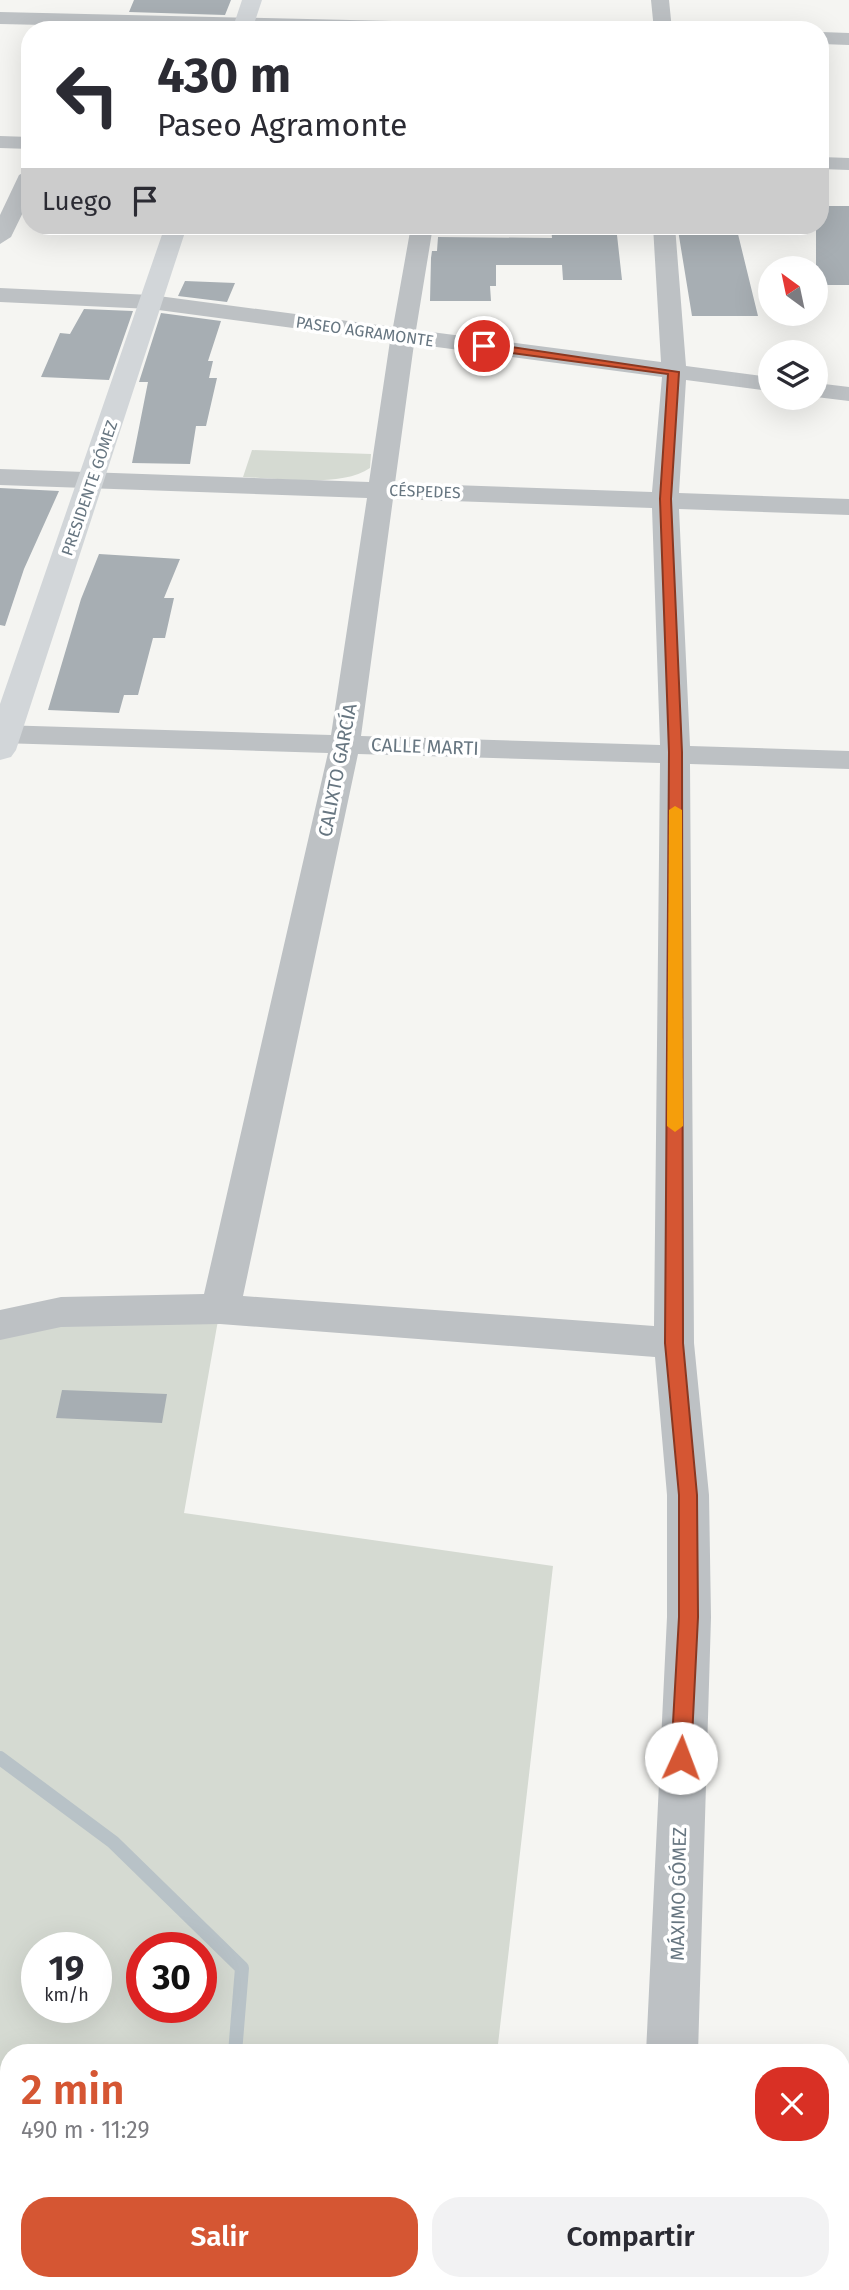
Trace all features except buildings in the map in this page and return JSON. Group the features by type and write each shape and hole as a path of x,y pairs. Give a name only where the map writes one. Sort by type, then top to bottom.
{"main road":[{"path":"245,21 252,0"},
{"name":"PRESIDENTE GÓMEZ","path":"2,740 93,479 173,235"}],"street":[{"path":"106,21 114,0"},
{"path":"660,0 662,21"},
{"path":"0,18 45,21"},
{"path":"829,38 849,39"},
{"path":"0,142 21,143"},
{"path":"829,163 849,164"},
{"path":"0,237 21,194"},
{"name":"CALIXTO GARCÍA","path":"220,1309 345,744 403,335 420,235"},
{"name":"MÁXIMO GÓMEZ","path":"665,235 674,372 666,499 675,752 674,1343 688,1495 689,1617 672,2044"},
{"name":"PASEO AGRAMONTE","path":"0,295 151,302 758,382"},
{"path":"828,391 849,394"},
{"name":"CÉSPEDES","path":"0,477 849,507"},
{"name":"CALLE MARTI","path":"2,740 345,744 675,752 849,760"},
{"path":"0,1325 61,1312 220,1309 674,1343"}],"shaded area":[{"path":"252,450 371,454 370,468 358,474 327,480 243,477"},
{"path":"220,1309 184,1513 553,1566 498,2044 0,2044 0,1332"}],"waterway":[{"path":"0,1758 113,1842 242,1968 236,2044"}],"slow traffic":[{"path":"675,810 675,1126"}],"route":[{"path":"484,346 674,372 666,499 675,752 674,1343 688,1495 689,1617 681,1758"}]}
